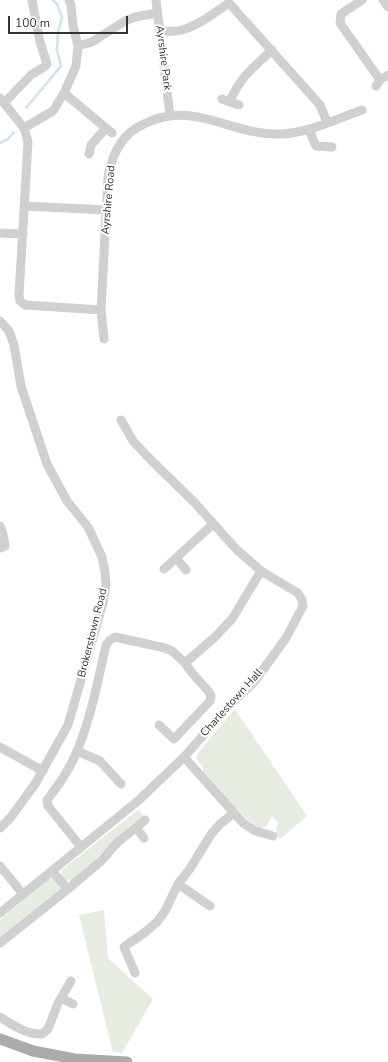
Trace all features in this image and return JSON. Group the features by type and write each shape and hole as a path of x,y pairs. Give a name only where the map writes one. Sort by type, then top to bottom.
{"main road":[{"path":"0,1039 33,1051 75,1059 127,1062"}],"street":[{"path":"32,0 40,42 47,64 31,75 2,101 24,128 28,142 19,295 20,301 25,305 101,310"},
{"path":"24,128 53,110 64,93 76,66 78,46 69,0"},
{"name":"Ayrshire Park","path":"156,0 170,116"},
{"path":"362,0 341,14 340,23 381,80"},
{"path":"160,31 181,30 186,28 204,19 229,3 320,105 327,122"},
{"path":"78,46 92,42 125,21 135,17 157,13"},
{"path":"239,105 226,100 242,79 272,50"},
{"path":"64,93 109,131 91,145 89,154"},
{"name":"Ayrshire Road","path":"104,339 101,310 108,177 111,164 120,142 130,132 140,125 156,119 170,116 180,116 201,118 255,133 280,134 309,130 362,110"},
{"path":"309,130 316,146 332,147"},
{"path":"24,206 107,210"},
{"path":"0,233 23,234"},
{"name":"Brokerstown Road","path":"0,321 9,331 14,345 21,386 47,464 67,501 88,527 102,557 106,585 103,603 74,707 63,736 43,771 22,803 0,828"},
{"name":"Charlestown Hall","path":"0,913 139,800 184,758 231,704 254,682 286,638 303,606 298,592 261,571 236,549 195,503 150,460 133,441 121,420"},
{"path":"164,569 213,524"},
{"path":"0,526 5,546 0,548"},
{"path":"176,558 186,570"},
{"path":"185,662 215,637 232,619 261,571"},
{"path":"81,847 48,806 47,800 57,787 77,752 92,706 106,645 110,640 115,638 165,648 185,662 193,674 209,692 211,696 210,701 174,739 159,725"},
{"path":"0,747 43,771"},
{"path":"77,752 104,764 121,784"},
{"path":"184,758 243,823 255,831 273,836"},
{"path":"135,973 124,947 157,922 166,911 178,884 190,870 212,834 220,824 234,813"},
{"path":"0,943 68,889 101,861 117,843 145,820"},
{"path":"136,828 144,838"},
{"path":"0,866 23,894"},
{"path":"52,870 68,889"},
{"path":"178,884 210,906"},
{"path":"0,1017 16,1027 35,1034 42,1034 48,1029 61,998 71,981"},
{"path":"61,998 73,1004"}],"shaded area":[{"path":"235,709 307,816 280,839 276,831 278,822 272,816 267,825 262,828 249,821 203,772 203,768 196,758 198,753"},
{"path":"139,809 143,816 124,831 76,878 71,881 65,880 61,874 62,870"},
{"path":"51,878 58,882 61,889 0,939 0,920"},
{"path":"104,910 108,958 153,999 122,1053 113,1052 79,915"}],"waterway":[{"path":"26,108 61,66 57,50 58,32 62,17 57,4 53,0"},
{"path":"0,143 8,139 14,132"}]}
